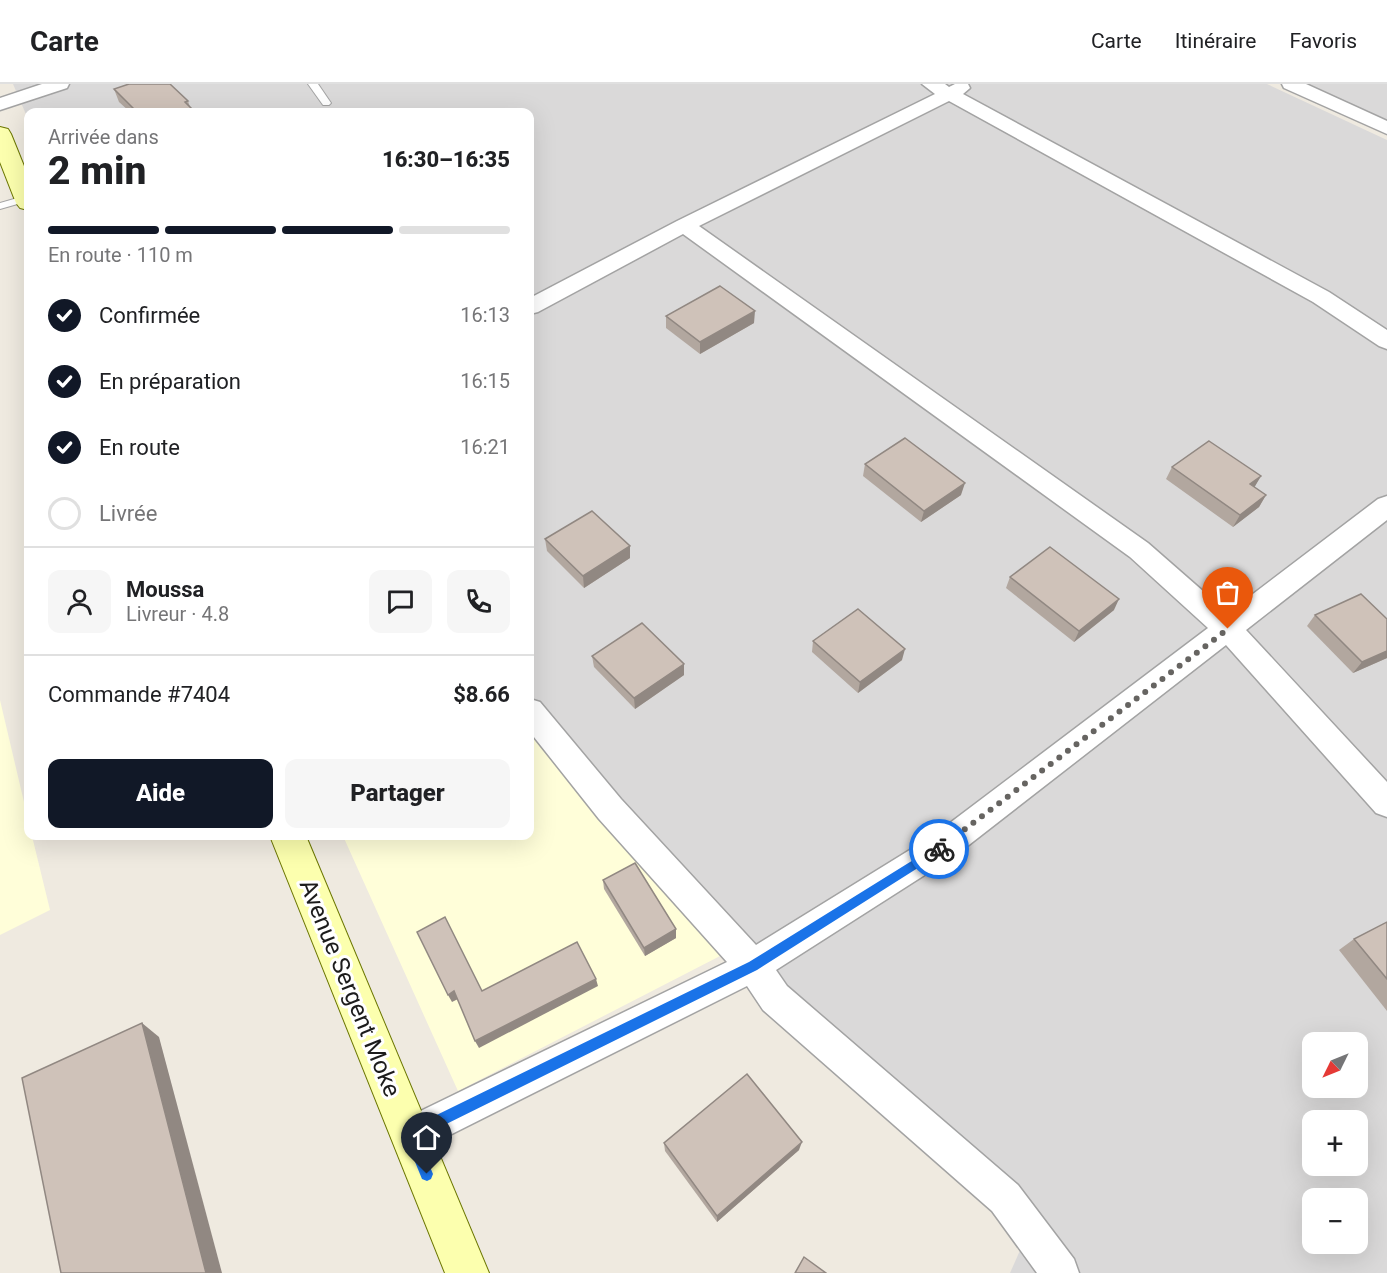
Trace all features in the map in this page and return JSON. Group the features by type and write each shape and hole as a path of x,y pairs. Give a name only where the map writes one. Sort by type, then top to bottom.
{"main road":[{"path":"0,134 24,191"},
{"name":"Avenue Sergent Moke","path":"290,840 467,1273"}],"street":[{"path":"0,104 60,84"},
{"path":"534,305 940,89 972,84"},
{"path":"1291,84 1387,128"},
{"path":"940,89 1321,297 1387,341"},
{"path":"684,225 1118,534 1228,629 1387,803"},
{"path":"411,1135 753,966 945,845 1387,506"},
{"path":"534,716 610,809 753,966 775,998 1005,1198 1060,1273"}],"lane":[{"path":"313,84 326,103"},
{"path":"0,206 24,201"}],"shaded area":[{"path":"13,84 1267,84 1387,140 1387,1273 1010,1273 1029,1230 775,998 534,717 534,108 24,110"},
{"path":"1306,84 1387,84 1387,120"},
{"path":"0,700 24,802 24,840 33,840 50,910 0,935"},
{"path":"534,733 722,955 458,1091 345,840 534,840"}],"building":[{"path":"129,84 170,84 188,101 185,102 191,108 133,108 114,89"},
{"path":"720,286 755,311 700,342 666,316"},
{"path":"905,438 965,483 924,511 865,464"},
{"path":"1209,441 1261,476 1250,484 1266,495 1240,515 1172,467"},
{"path":"592,511 630,546 583,576 545,539"},
{"path":"1050,547 1119,599 1079,631 1010,577"},
{"path":"1361,594 1387,619 1387,651 1362,662 1315,615"},
{"path":"858,609 905,649 860,682 813,641"},
{"path":"642,623 684,664 634,698 592,656"},
{"path":"635,863 676,929 644,948 603,880"},
{"path":"445,917 482,991 577,942 596,979 475,1041 454,991 448,995 417,932"},
{"path":"1387,922 1387,979 1354,939"},
{"path":"142,1023 206,1273 61,1273 22,1078"},
{"path":"747,1074 802,1142 717,1216 664,1143"},
{"path":"804,1257 826,1273 795,1273"}],"way so far":[{"path":"939,849 1228,629"}],"route":[{"path":"427,1174 411,1135 753,966 939,849"}]}
